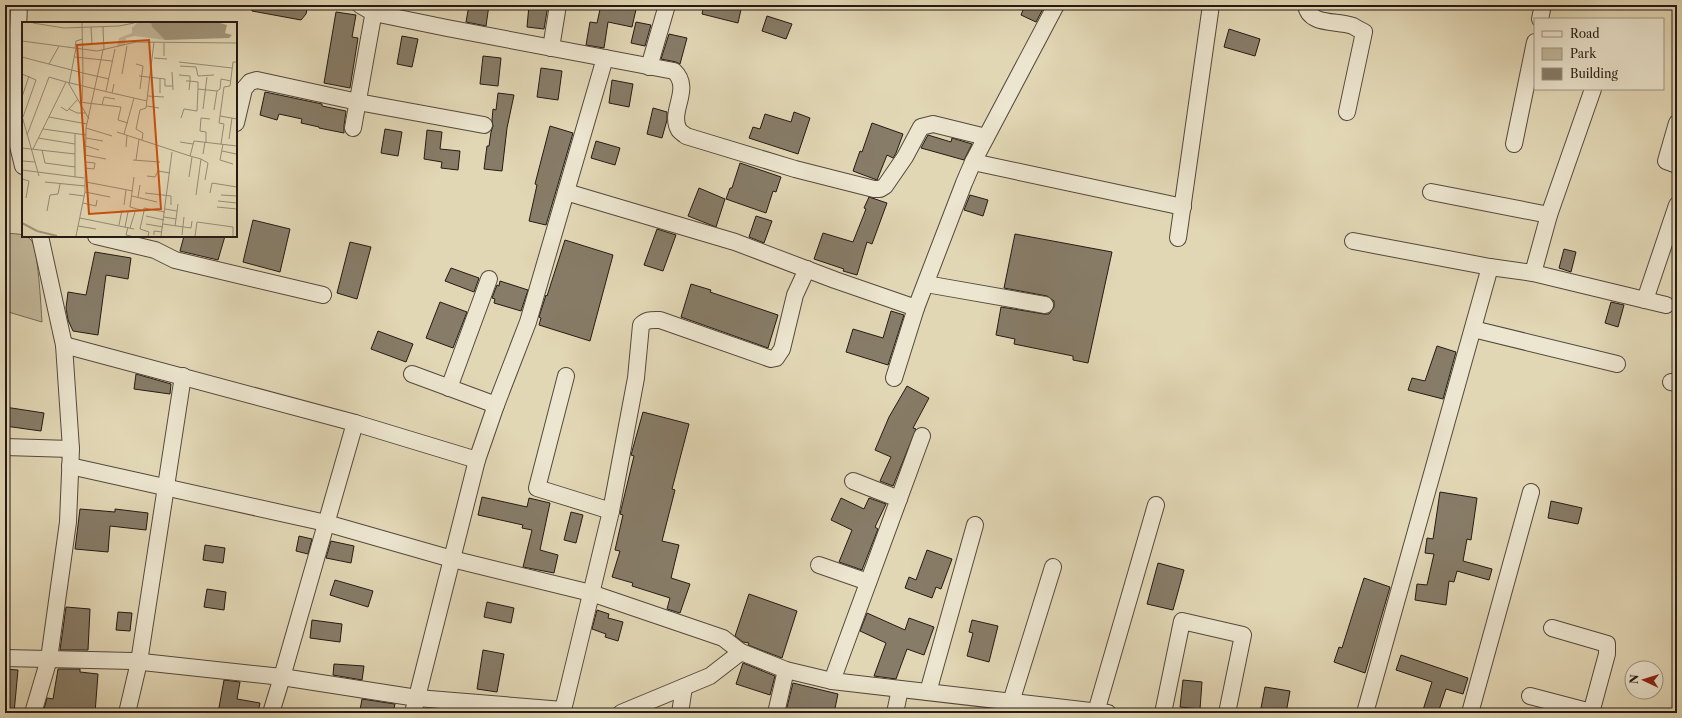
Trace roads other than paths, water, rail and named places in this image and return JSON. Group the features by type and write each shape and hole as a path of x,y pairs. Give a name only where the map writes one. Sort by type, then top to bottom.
{"street":[{"path":"19,5 14,129 22,162"},
{"path":"360,5 551,48 674,71 680,77 682,84 677,121 679,130 686,136 795,169 874,189 880,189 885,186 905,157 921,127 933,124 986,137"},
{"path":"551,48 558,5"},
{"path":"649,67 667,5"},
{"path":"894,378 916,308 973,162 1056,5"},
{"path":"1178,238 1211,5"},
{"path":"1306,5 1307,12 1316,19 1352,26 1364,32 1347,112"},
{"path":"1540,18 1543,5"},
{"path":"353,128 374,9"},
{"path":"1514,144 1534,47"},
{"path":"415,705 477,460 496,405 528,322 605,58"},
{"path":"237,119 244,88 250,82 257,80 358,102 484,125"},
{"path":"1533,273 1549,215 1593,90"},
{"path":"1677,123 1666,161 1677,165"},
{"path":"973,162 1183,207"},
{"path":"566,192 736,242 916,308"},
{"path":"1431,192 1549,215"},
{"path":"1645,300 1677,205"},
{"path":"33,713 49,659 68,522 71,449 64,345 40,237"},
{"path":"100,237 155,250 175,260 323,295"},
{"path":"1353,240 1490,267 1533,273 1666,306"},
{"path":"1365,713 1490,267"},
{"path":"5,658 139,662 282,677 415,705 563,712 611,511 636,378 641,325 645,321 660,320 771,359 776,358 782,349 795,295 807,269"},
{"path":"449,388 490,279"},
{"path":"926,284 1045,305"},
{"path":"1473,328 1617,364"},
{"path":"64,345 355,423 477,460"},
{"path":"412,374 496,405"},
{"path":"127,713 139,662 167,488 183,376"},
{"path":"566,376 537,488 611,511"},
{"path":"271,713 355,423"},
{"path":"832,681 922,436"},
{"path":"5,447 71,449"},
{"path":"70,466 326,523 452,559 591,593 723,638 742,652 786,670 832,681 1102,712 1156,505"},
{"path":"853,481 899,499"},
{"path":"1470,713 1532,492"},
{"path":"928,692 975,525"},
{"path":"818,565 868,582"},
{"path":"1011,702 1053,567"},
{"path":"1163,713 1182,621 1243,635 1227,713"},
{"path":"1530,696 1591,713 1607,654 1607,644 1552,628"},
{"path":"621,713 710,676 742,652"},
{"path":"776,713 786,670"},
{"path":"680,713 684,687"},
{"path":"895,713 900,689"}]}
